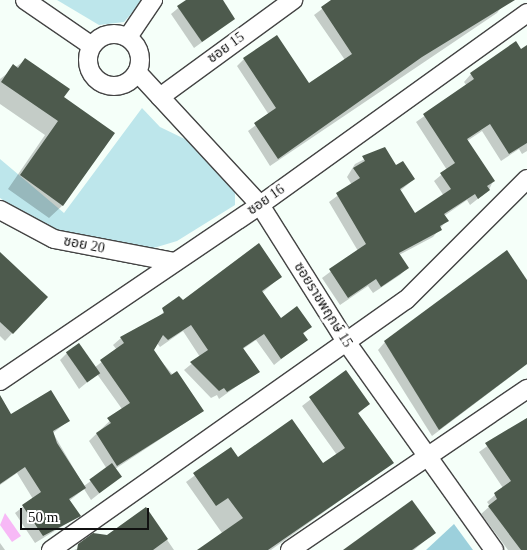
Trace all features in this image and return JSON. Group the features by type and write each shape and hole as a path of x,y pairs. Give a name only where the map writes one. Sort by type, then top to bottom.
{"street":[{"path":"25,0 92,46"},
{"path":"128,38 153,0"},
{"name":"ซอย 15","path":"160,97 293,0"},
{"name":"ซอย 16","path":"0,381 260,205 527,13"},
{"path":"104,36 128,38 138,49 138,72 117,86 101,83 90,70 92,46 104,36"},
{"name":"ซอยราชพฤกษ์ 15","path":"138,72 260,205 347,343 426,457 494,550"},
{"path":"51,550 406,300 527,179"},
{"name":"ซอย 20","path":"0,210 54,239 174,262"},
{"path":"290,550 527,389"}],"shaded area":[{"path":"57,0 143,0 124,22 99,25"},
{"path":"142,108 160,127 193,143 235,188 235,205 177,241 147,250 44,228 0,198 0,159 64,213"},
{"path":"5,513 21,536 12,542 0,525"},
{"path":"454,524 473,550 426,550"}],"building":[{"path":"186,0 223,0 235,19 202,42 177,6"},
{"path":"331,0 515,0 422,57 278,159 254,123 276,108 243,58 277,35 309,83 352,54 321,7"},
{"path":"516,41 521,49 527,45 527,143 509,154 490,124 467,139 495,181 487,186 490,190 478,199 475,194 444,214 449,221 440,226 442,230 399,253 409,268 381,287 376,279 348,298 329,269 366,244 336,193 360,178 353,168 365,161 362,156 385,147 396,165 403,161 415,179 400,189 415,213 451,189 440,173 455,163 423,114 474,79 470,73"},
{"path":"25,58 70,89 64,97 115,133 63,206 20,175 58,121 1,82 13,64 18,68"},
{"path":"259,243 282,277 262,291 281,318 297,306 312,327 303,333 308,340 281,359 264,334 243,348 260,372 227,392 224,388 219,391 190,362 208,350 191,325 168,340 163,335 154,350 171,375 177,371 204,411 117,466 96,433 111,423 107,418 130,403 100,360 124,343 120,337 164,313 162,308 179,296 183,300"},
{"path":"507,250 527,280 527,364 439,430 384,341"},
{"path":"0,252 48,297 13,334 0,322"},
{"path":"79,343 100,373 87,382 66,352"},
{"path":"346,370 370,404 358,413 394,463 268,550 197,550 243,518 228,498 216,506 193,473 231,447 238,457 292,419 323,463 345,448 309,397"},
{"path":"51,390 70,421 53,431 57,443 86,488 69,499 81,516 43,536 22,505 41,492 25,467 0,484 0,395 11,414"},
{"path":"527,418 527,550 521,550 488,506 497,499 494,493 511,481 485,443"},
{"path":"112,463 122,477 99,493 89,479"},
{"path":"412,500 436,533 412,550 343,550"},
{"path":"146,507 168,539 153,550 77,550 78,544 93,533 107,535"}]}
